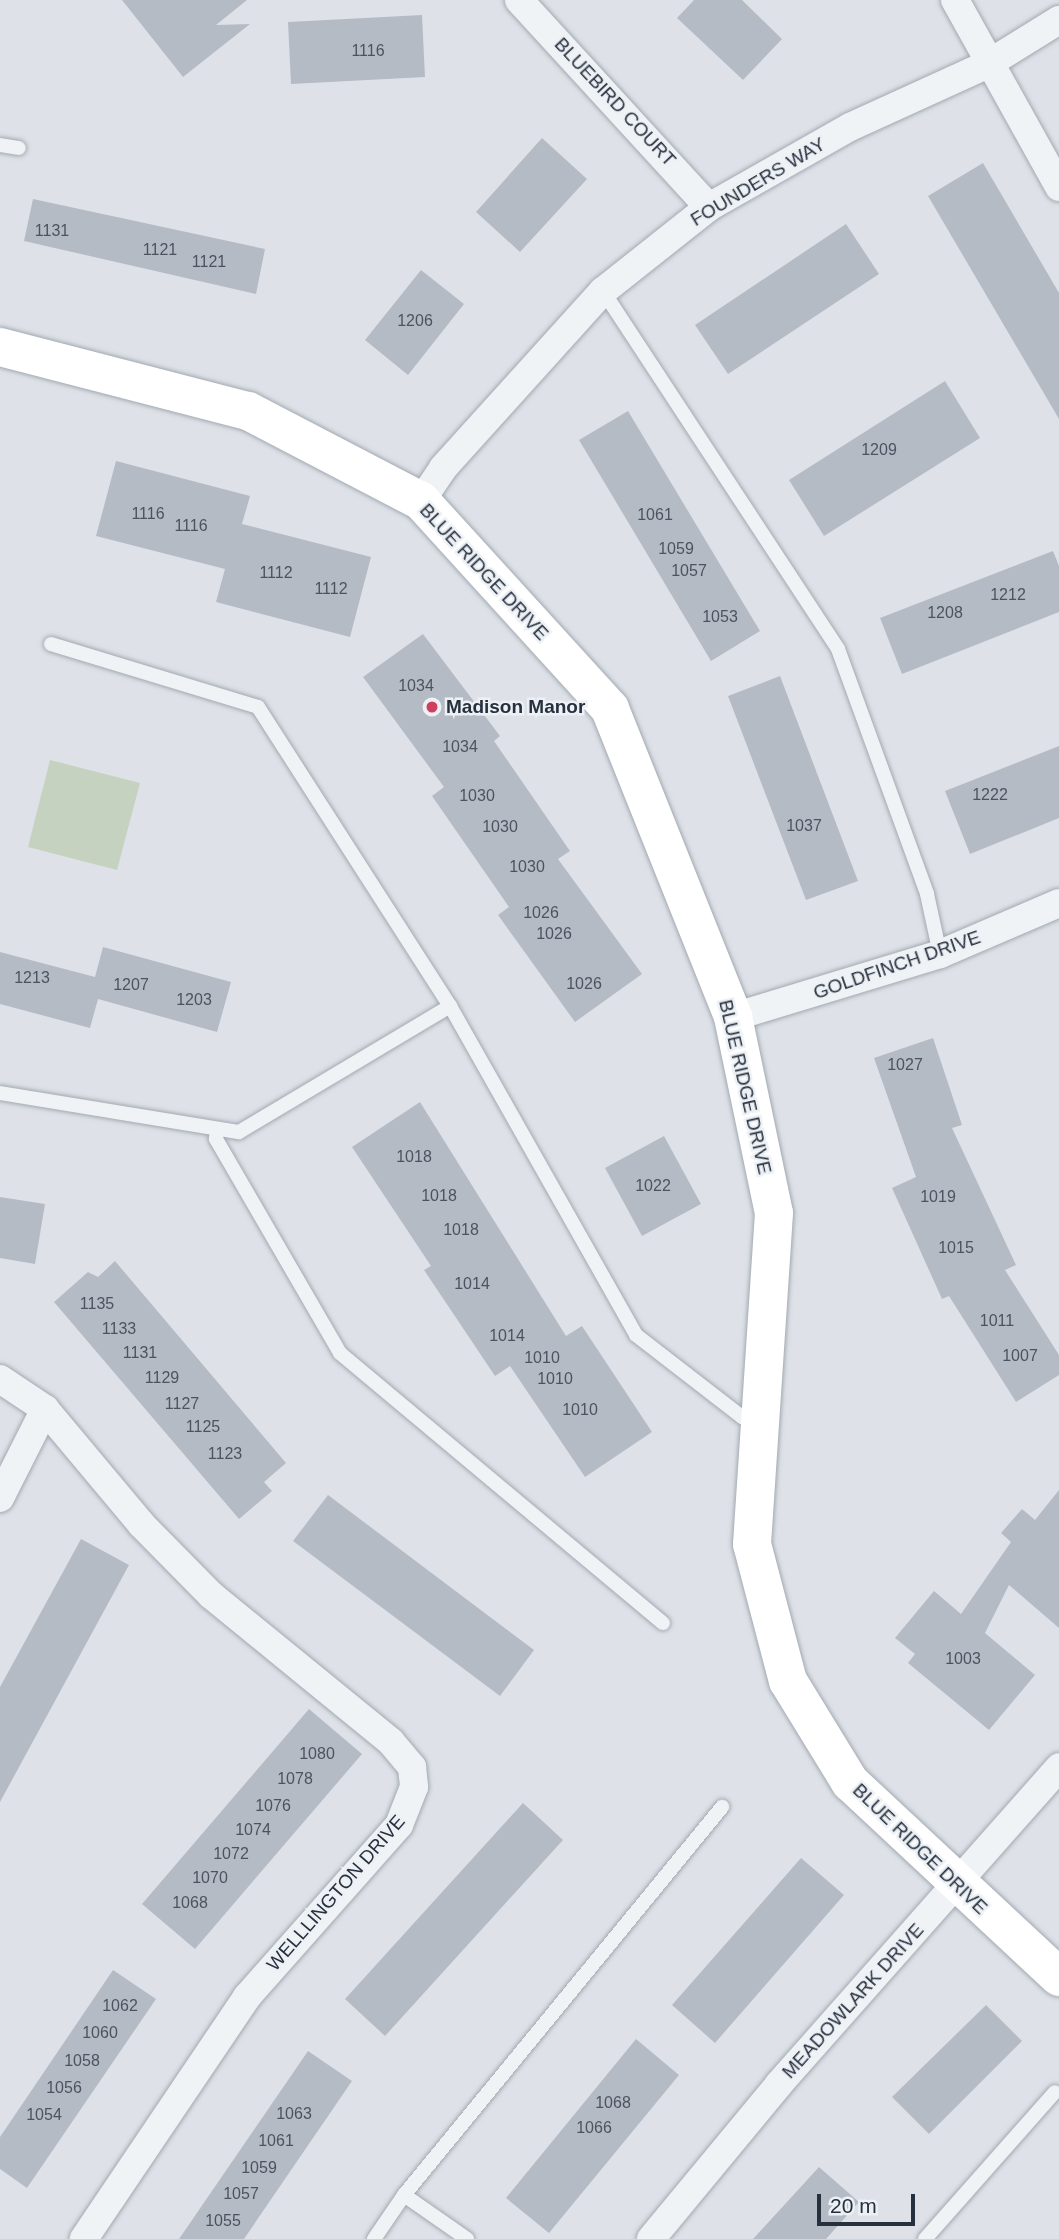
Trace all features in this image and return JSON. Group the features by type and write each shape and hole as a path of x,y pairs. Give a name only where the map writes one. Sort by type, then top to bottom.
{"street":[{"name":"BLUEBIRD COURT","path":"519,0 709,207"},
{"path":"955,0 988,64 1055,170"},
{"name":"FOUNDERS WAY","path":"421,501 443,468 603,291 709,207 850,127 988,64 1059,20"},
{"name":"BLUE RIDGE DRIVE","path":"0,348 248,411 421,501 610,709 733,1017 774,1213 757,1423 752,1544 788,1681 850,1782 955,1885 1059,1978"},
{"name":"GOLDFINCH DRIVE","path":"733,1017 940,954 1059,903"},
{"name":"WELLLINGTON DRIVE","path":"0,1379 46,1409 142,1525 211,1595 391,1742 412,1767 414,1787 399,1825 247,1997 84,2239"},
{"path":"0,1498 46,1409"},
{"name":"MEADOWLARK DRIVE","path":"651,2239 1059,1767"}],"lane":[{"path":"0,145 19,148"},
{"path":"603,291 838,649 927,894 940,954"},
{"path":"51,644 258,707 450,1006 636,1335 742,1417 757,1423"},
{"path":"0,1093 239,1132 450,1006"},
{"path":"217,1129 216,1139 340,1353 663,1623"},
{"path":"374,2239 404,2195 722,1807"},
{"path":"925,2239 1055,2092"},
{"path":"404,2195 467,2239"}],"green space":[{"path":"50,760 140,783 117,870 28,847"}],"building":[{"path":"122,0 247,0 216,25 250,24 183,77"},
{"path":"694,0 742,0 782,39 743,80 677,18"},
{"path":"422,15 425,77 291,84 288,22"},
{"path":"542,138 587,179 520,252 476,212"},
{"path":"983,163 1059,293 1059,419 928,196"},
{"path":"33,199 265,249 256,294 24,241"},
{"path":"846,224 879,274 728,374 695,325"},
{"path":"421,270 464,304 408,375 365,340"},
{"path":"945,381 980,438 824,536 789,480"},
{"path":"628,411 760,631 711,661 579,440"},
{"path":"116,461 250,496 242,524 371,557 350,637 216,602 225,569 96,536"},
{"path":"1053,551 1059,566 1059,612 902,674 880,618"},
{"path":"423,634 500,736 494,741 570,851 558,859 642,974 575,1022 498,915 509,907 432,796 444,787 363,677"},
{"path":"780,676 858,881 806,900 728,696"},
{"path":"1059,746 1059,818 970,854 945,791"},
{"path":"103,947 231,982 217,1032 98,999 90,1028 0,1004 0,952 95,977"},
{"path":"933,1038 962,1125 952,1128 1016,1265 1005,1270 1059,1355 1059,1375 1016,1402 949,1296 942,1299 892,1188 916,1177 874,1058"},
{"path":"420,1102 566,1336 582,1326 652,1432 585,1477 510,1366 495,1376 424,1270 431,1266 352,1147"},
{"path":"664,1136 701,1204 642,1236 605,1168"},
{"path":"0,1197 45,1204 35,1264 0,1258"},
{"path":"115,1261 286,1463 264,1482 272,1491 239,1519 54,1302 88,1272 98,1277"},
{"path":"1059,1490 1059,1628 1009,1585 985,1633 1035,1675 989,1730 908,1663 915,1654 895,1638 934,1591 961,1614 1011,1542 1001,1533 1022,1509 1035,1520"},
{"path":"328,1495 534,1650 500,1696 293,1541"},
{"path":"81,1539 129,1565 0,1802 0,1687"},
{"path":"309,1709 362,1754 195,1949 142,1904"},
{"path":"523,1803 563,1840 385,2036 345,1999"},
{"path":"801,1858 844,1895 715,2043 672,2005"},
{"path":"113,1970 156,1999 27,2188 0,2169 0,2137"},
{"path":"986,2005 1022,2041 929,2134 892,2097"},
{"path":"636,2039 679,2075 549,2233 506,2198"},
{"path":"308,2051 352,2081 244,2239 179,2239"},
{"path":"819,2167 859,2202 826,2239 753,2239"}],"place":[{"name":"Madison Manor","path":"432,707"}]}
